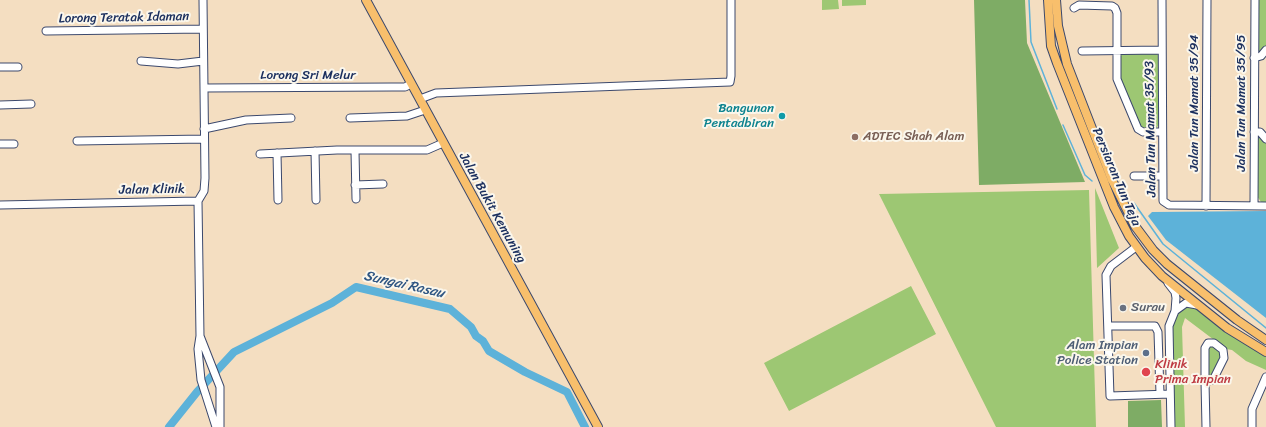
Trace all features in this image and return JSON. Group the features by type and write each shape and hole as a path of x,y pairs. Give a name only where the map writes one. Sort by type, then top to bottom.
{"main road":[{"name":"Jalan Bukit Kemuning","path":"366,0 598,427"},
{"name":"Persiaran Tun Teja","path":"1048,0 1052,46 1057,63 1114,207 1128,236 1162,276 1228,328 1266,352"},
{"name":"Persiaran Tun Teja","path":"1056,0 1056,13 1061,43 1072,77 1112,180 1135,226 1152,250 1167,264 1237,320 1266,340"},
{"path":"1056,13 1064,0"}],"street":[{"name":"Jalan Klinik","path":"0,205 198,201 204,191 203,0"},
{"path":"420,99 436,93 730,82 731,0"},
{"name":"Jalan Tun Mamat 35/93","path":"1162,0 1162,197 1167,204 1206,206 1266,206"},
{"name":"Jalan Tun Mamat 35/94","path":"1206,206 1207,0"},
{"name":"Jalan Tun Mamat 35/95","path":"1254,206 1255,0"},
{"path":"1074,8 1075,6 1079,5 1112,6 1115,8 1118,13 1117,79 1138,129 1143,132 1162,132"},
{"name":"Lorong Teratak Idaman","path":"46,31 203,29"},
{"path":"1082,51 1162,50"},
{"path":"1254,58 1261,56 1266,50"},
{"path":"141,61 178,64 203,61"},
{"path":"0,67 18,67"},
{"name":"Lorong Sri Melur","path":"204,88 392,87 411,84"},
{"path":"0,105 31,104"},
{"path":"350,118 407,116 425,110"},
{"path":"204,129 246,120 291,118"},
{"path":"1254,132 1260,132 1266,139"},
{"path":"77,141 204,139"},
{"path":"260,154 315,151 427,150 443,143"},
{"path":"0,144 14,144"},
{"path":"315,151 316,200"},
{"path":"355,151 356,199"},
{"path":"277,153 278,200"},
{"path":"1134,176 1162,176"},
{"path":"355,185 383,184"},
{"path":"176,201 190,206 193,209 198,236"},
{"path":"198,201 200,336 198,349 201,380 216,427"},
{"path":"1136,247 1112,266 1106,275 1110,396 1170,394"},
{"path":"1162,276 1175,292 1175,311 1168,326 1171,427"},
{"path":"1175,311 1186,302 1202,308"},
{"path":"1108,326 1156,326 1158,332 1160,394"},
{"path":"200,336 220,388 220,427"},
{"path":"1205,382 1213,380 1224,358 1223,350 1214,343 1208,344 1205,348 1205,382 1206,427"},
{"path":"1252,427 1252,409 1266,377"}],"green space":[{"path":"822,0 838,0 839,9 822,10"},
{"path":"842,0 866,0 866,5 842,6"},
{"path":"974,0 1025,0 1027,43 1085,182 979,185"},
{"path":"1258,0 1266,0 1266,47 1260,53 1257,51"},
{"path":"1123,53 1155,53 1158,55 1159,124 1156,129 1139,127 1120,79 1120,56"},
{"path":"1258,136 1261,137 1266,143 1266,203 1261,202 1257,196"},
{"path":"1095,188 1119,248 1097,268"},
{"path":"1089,190 1096,427 996,427 879,194"},
{"path":"911,286 936,334 789,411 764,363"},
{"path":"1191,305 1266,354 1266,370 1246,361 1232,350 1226,349 1185,318 1182,327 1185,427 1174,427 1172,326 1180,308"},
{"path":"1212,345 1222,356 1212,376 1209,376 1209,346"},
{"path":"1161,400 1162,427 1128,427 1128,401"}],"water":[{"path":"1266,211 1266,318 1166,240 1148,216 1152,212"}],"waterway":[{"path":"1029,0 1031,42 1057,109"},
{"path":"1063,125 1085,175 1092,181"},
{"path":"1134,203 1163,244 1266,328"},
{"name":"Sungai Rasau","path":"169,427 197,392 234,352 332,303 356,287 450,309 471,327 476,336 483,341 489,351 525,372 567,392 585,427"}],"place":[{"name":"Bangunan Pentadbiran","path":"782,116"},
{"name":"ADTEC Shah Alam","path":"855,137"},
{"name":"Surau","path":"1123,308"},
{"name":"Alam Impian Police Station","path":"1146,353"},
{"name":"Klinik Prima Impian","path":"1146,372"}]}
